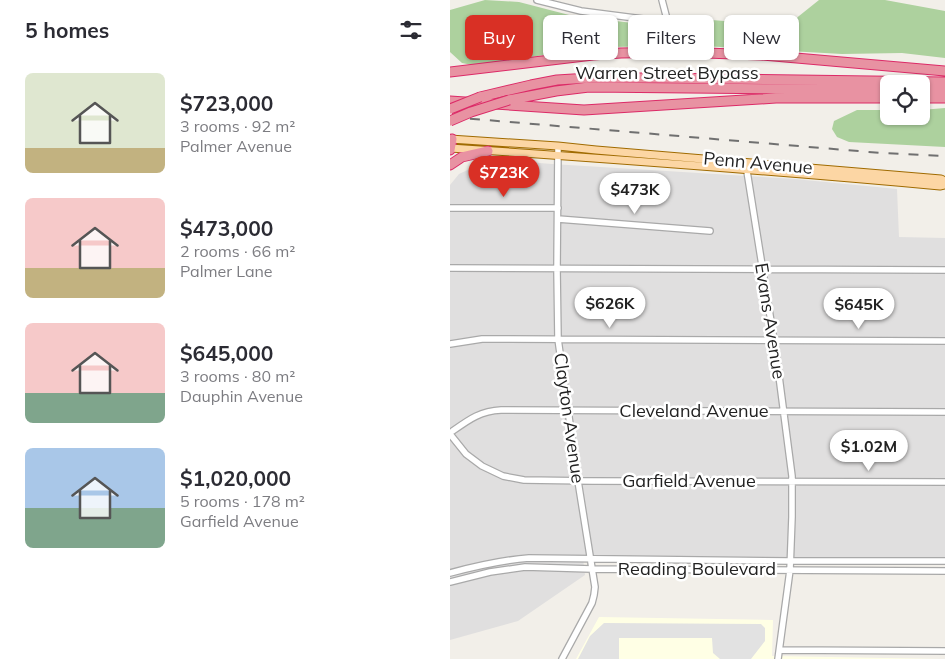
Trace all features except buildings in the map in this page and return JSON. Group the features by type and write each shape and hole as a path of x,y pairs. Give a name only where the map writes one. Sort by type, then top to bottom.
{"highway":[{"path":"450,72 593,55 678,52 761,55 945,71"},
{"name":"Warren Street Bypass","path":"450,109 480,97 531,85 557,80 589,78 945,82"},
{"name":"Warren Street Bypass","path":"450,121 509,100 556,90 589,87 880,90"},
{"path":"930,90 945,90"},
{"path":"450,102 584,110 776,98 880,98"},
{"path":"930,98 945,98"},
{"path":"450,165 462,157 488,151"}],"main road":[{"name":"Penn Avenue","path":"450,144 558,146 806,174 945,185"},
{"name":"Penn Avenue","path":"450,144 488,151 887,174 941,179 945,181"}],"street":[{"path":"537,0 582,11 628,17"},
{"path":"662,0 666,15"},
{"name":"Clayton Avenue","path":"558,146 558,339 595,587 592,604 562,659"},
{"name":"Evans Avenue","path":"746,166 773,340 792,482 790,570 778,659"},
{"path":"450,208 558,208"},
{"path":"558,219 710,231"},
{"path":"450,268 945,270"},
{"path":"450,344 482,339 945,341"},
{"name":"Cleveland Avenue","path":"450,433 485,411 500,410 945,412"},
{"name":"Garfield Avenue","path":"450,433 472,459 489,470 503,476 524,480 945,482"},
{"name":"Reading Boulevard","path":"450,573 510,560 529,558 945,561"},
{"name":"Reading Boulevard","path":"450,582 490,572 525,567 945,571"},
{"path":"780,650 945,651"}],"shaded area":[{"path":"491,159 795,179 897,189 899,237 945,238 945,562 583,559 585,575 518,621 450,640 450,185 459,174"},
{"path":"599,617 773,620 772,656 942,659 576,659"},
{"path":"604,623 761,624 765,628 765,641 751,659 720,659 713,653 712,638 619,638 619,659 578,659 590,636"}],"green space":[{"path":"485,0 519,2 569,15 543,15 543,55 533,57 533,15 465,15 465,60 509,60 472,65 462,63 450,52 450,10"},
{"path":"819,0 885,0 945,11 945,58 902,53 842,54 799,52 799,16"},
{"path":"714,20 724,21 724,47 714,47"},
{"path":"618,21 628,22 628,47 618,47"},
{"path":"945,108 945,147 849,142 837,137 832,129 834,121 857,110 880,110 880,125 930,125 930,109"}],"railway":[{"path":"450,117 882,153 945,156"}]}
